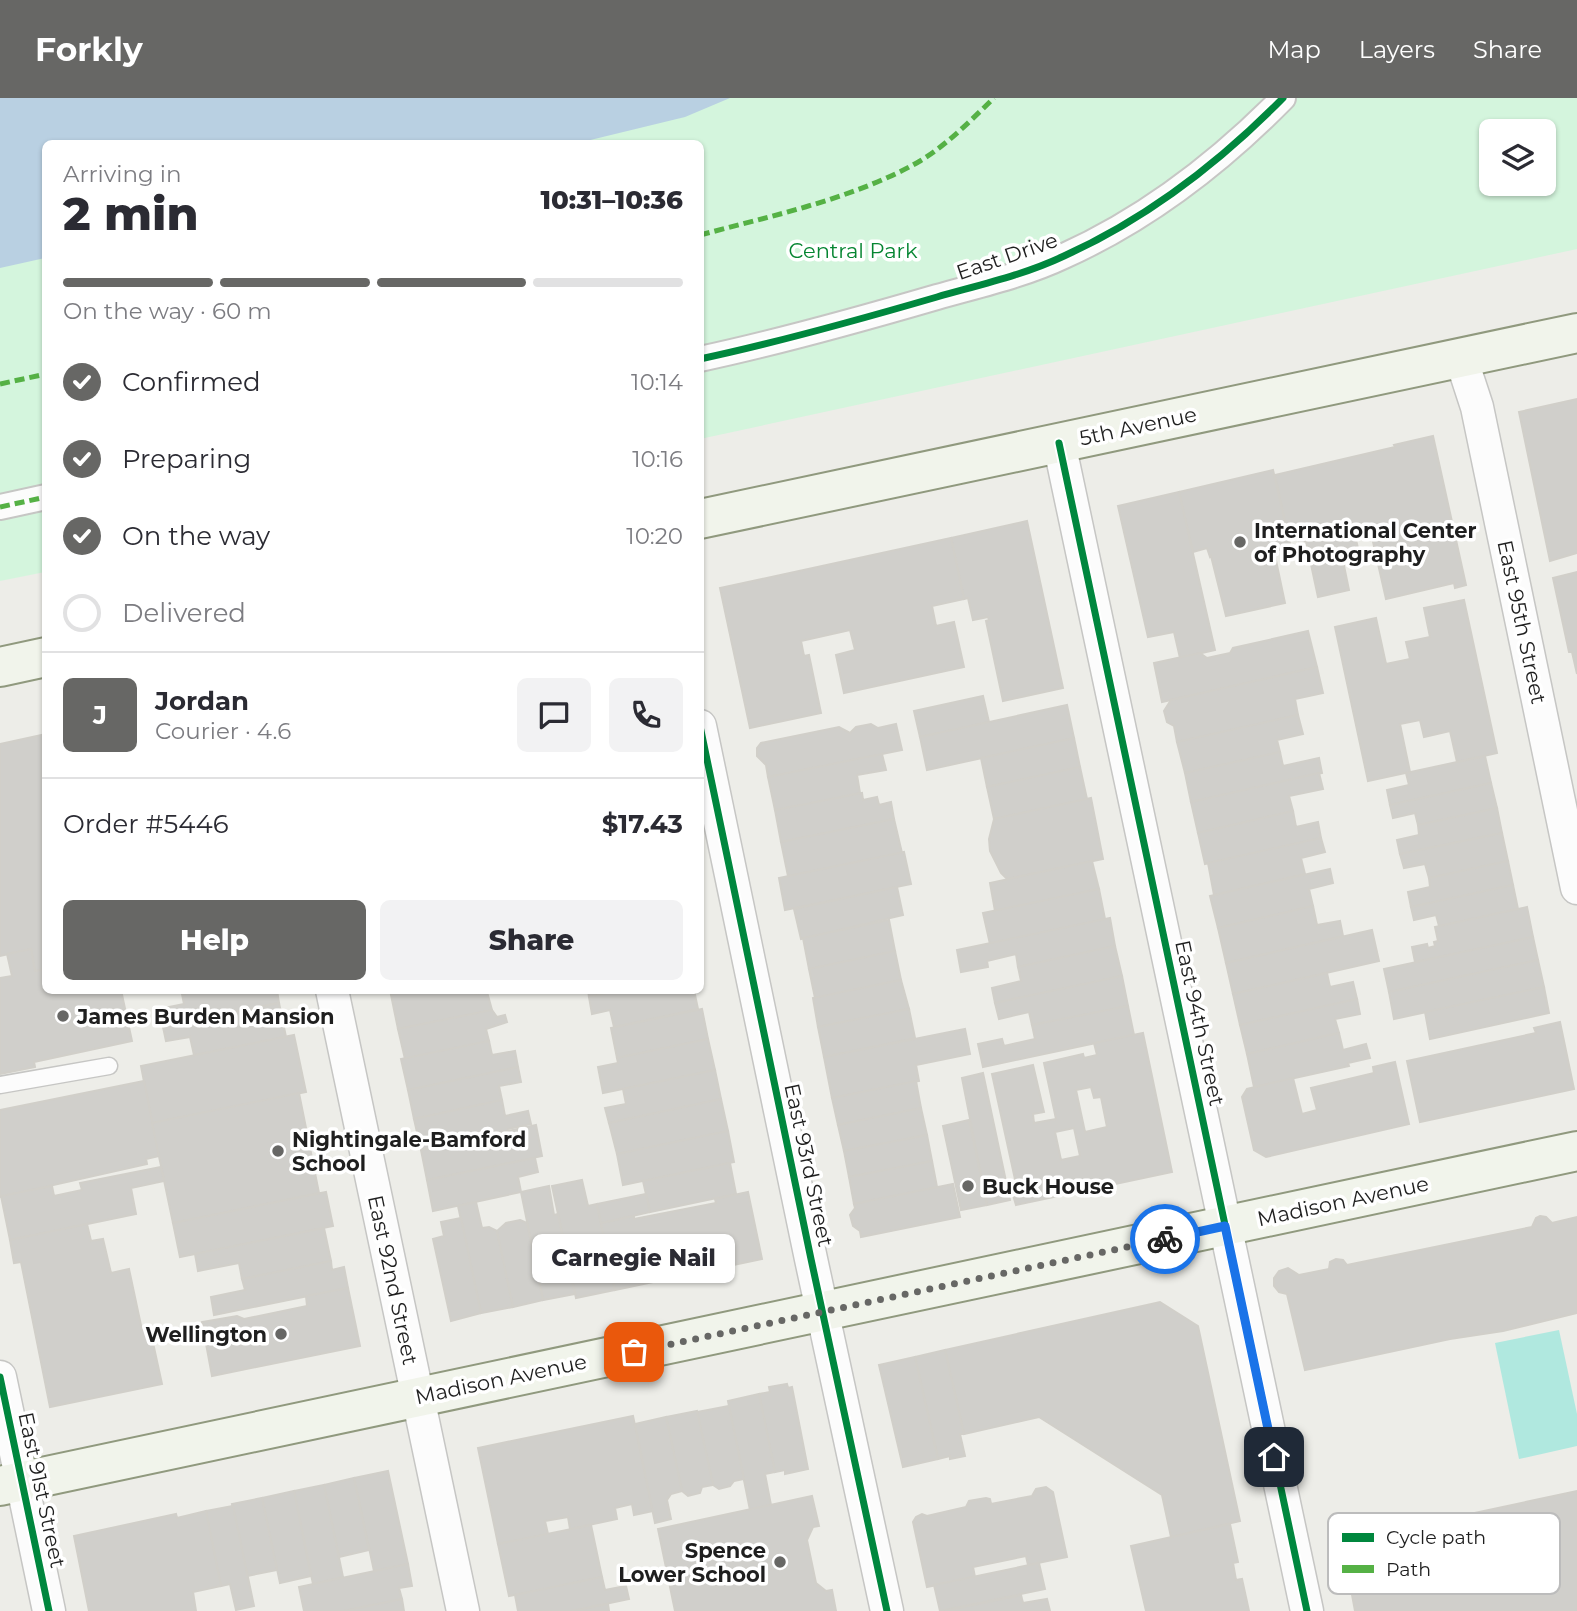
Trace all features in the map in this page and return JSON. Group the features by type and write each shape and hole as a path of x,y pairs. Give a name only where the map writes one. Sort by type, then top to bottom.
{"main road":[{"name":"5th Avenue","path":"704,518 1577,333"},
{"path":"0,667 42,658"},
{"name":"Madison Avenue","path":"11,1483 1577,1151"}],"street":[{"name":"East Drive","path":"704,358 814,333 1017,274 1063,257 1116,229 1179,188 1216,160 1283,98"},
{"name":"East 95th Street","path":"1461,358 1477,407 1577,888"},
{"name":"East 94th Street","path":"1059,443 1307,1611"},
{"path":"0,507 42,498"},
{"name":"East 93rd Street","path":"704,745 887,1611"},
{"name":"East 92nd Street","path":"333,994 463,1611"},
{"name":"East 91st Street","path":"0,1377 11,1483 49,1611"}],"lane":[{"path":"0,1085 109,1066"}],"green space":[{"name":"Central Park","path":"0,98 1577,98 1577,249 704,438 704,140 42,140 42,573 0,581"}],"shaded area":[{"path":"0,98 730,98 685,117 590,140 42,140 42,259 0,268"},
{"path":"1559,1330 1577,1414 1577,1446 1519,1459 1495,1343"}],"building":[{"path":"1577,399 1577,553 1550,561 1519,412"},
{"path":"1433,436 1466,585 1455,588 1454,583 1386,599 1371,533 1355,536 1359,552 1342,556 1349,590 1318,597 1306,541 1299,542 1297,535 1288,537 1275,475"},
{"name":"International Center of Photography","path":"1273,470 1291,548 1274,551 1285,603 1226,616 1207,548 1193,552 1179,492"},
{"path":"1179,492 1215,650 1180,658 1174,632 1148,637 1118,506"},
{"path":"1027,521 1063,688 1003,701 986,621 989,620 988,617 973,620 968,598 964,599 951,538"},
{"path":"951,538 964,599 932,606 936,626 954,622 964,667 844,693 836,655 855,650 850,630 801,641 804,656 809,655 821,713 750,728 720,588"},
{"path":"1577,572 1577,674 1572,652 1569,652 1553,578"},
{"path":"1464,600 1497,753 1457,762 1450,731 1424,737 1420,720 1400,724 1410,772 1368,781 1335,627 1376,618 1386,664 1410,659 1406,642 1430,637 1424,608"},
{"path":"1308,631 1317,667 1162,702 1154,663 1200,653 1207,658 1230,653 1233,648"},
{"path":"1317,667 1323,693 1295,699 1298,715 1177,742 1174,726 1167,722 1164,711 1171,700"},
{"path":"983,696 989,722 920,737 914,711"},
{"path":"1067,705 1074,738 927,770 920,737"},
{"path":"1298,715 1303,734 1277,740 1280,752 1185,773 1177,742"},
{"path":"871,724 878,728 896,724 902,750 768,777 766,765 757,756 757,748 761,743 839,727 850,733 856,727"},
{"path":"42,735 42,970 35,971 31,949 0,956 0,744"},
{"path":"1074,738 1080,767 987,787 981,758"},
{"path":"1280,752 1283,766 1319,758 1322,773 1191,802 1185,773"},
{"path":"882,754 886,770 857,775 860,793 775,810 768,777"},
{"path":"1485,756 1491,783 1390,805 1387,790 1409,785 1406,773"},
{"path":"1080,767 1087,799 994,819 987,787"},
{"path":"1319,773 1323,789 1289,796 1293,811 1198,833 1191,802"},
{"path":"1491,783 1497,808 1418,825 1415,813 1393,818 1390,805"},
{"path":"862,793 863,800 877,797 879,805 891,802 894,819 781,842 775,810"},
{"path":"1091,798 1103,859 1007,879 1001,873 990,851 989,839 994,819"},
{"path":"1497,808 1502,833 1400,854 1397,840 1419,835 1418,825"},
{"path":"1293,811 1296,827 1318,822 1321,838 1205,864 1198,833"},
{"path":"894,819 902,853 788,876 781,842"},
{"path":"1502,833 1508,861 1429,878 1425,864 1404,868 1400,854"},
{"path":"1321,838 1325,852 1301,858 1305,874 1214,895 1208,863"},
{"path":"904,852 911,884 785,910 779,878"},
{"path":"1092,861 1099,889 995,911 990,883"},
{"path":"1508,861 1513,885 1411,907 1408,892 1430,887 1429,878"},
{"path":"1330,869 1333,883 1309,889 1313,906 1218,928 1210,896"},
{"path":"1513,885 1518,909 1439,926 1436,915 1414,920 1411,907"},
{"path":"897,887 903,915 801,939 794,909"},
{"path":"1099,889 1105,919 990,944 983,913"},
{"path":"1313,906 1317,925 1340,921 1343,936 1226,963 1218,928"},
{"path":"1527,907 1533,937 1415,962 1412,947 1427,944 1428,948 1435,946 1434,942 1438,941 1435,927"},
{"path":"1110,918 1115,946 1018,967 1016,954 987,961 988,967 961,972 957,950"},
{"path":"889,920 895,951 809,969 803,938"},
{"path":"1372,930 1379,961 1233,994 1226,963"},
{"path":"1533,937 1538,960 1389,992 1384,969"},
{"path":"1115,946 1122,976 995,1003 992,988 1021,981 1018,967"},
{"name":"James Burden Mansion","path":"31,949 35,971 42,970 42,994 122,994 132,1041 34,1062 35,1067 0,1074 0,978 12,976 7,954"},
{"path":"895,951 901,980 815,998 809,969"},
{"path":"1538,960 1544,987 1394,1019 1389,992"},
{"path":"1327,973 1330,987 1353,982 1357,999 1240,1025 1233,994"},
{"path":"1122,976 1128,1006 1032,1025 1029,1012 999,1019 995,1003"},
{"path":"901,980 909,1009 818,1027 813,998"},
{"path":"1544,987 1549,1013 1430,1039 1425,1012"},
{"path":"182,994 278,994 279,1003 163,1027 159,1009 184,1004"},
{"path":"391,994 488,994 492,1010 398,1029"},
{"path":"601,994 695,994 698,1009 614,1027 610,1010 592,1014 589,997"},
{"path":"1357,999 1360,1014 1335,1019 1339,1033 1247,1054 1240,1025"},
{"path":"279,1003 286,1037 194,1055 190,1037 166,1041 163,1027"},
{"path":"1128,1006 1134,1035 983,1067 978,1044 1002,1039 1004,1046 1035,1039 1032,1025"},
{"path":"702,1009 708,1039 617,1058 611,1028"},
{"path":"909,1009 915,1038 824,1057 818,1027"},
{"path":"492,1010 497,1017 505,1015 507,1022 486,1029 489,1041 405,1059 398,1029"},
{"path":"1560,1022 1574,1089 1420,1122 1407,1061 1536,1033 1534,1028"},
{"path":"965,1029 970,1054 916,1065 919,1081 832,1098 824,1057"},
{"path":"1143,1033 1172,1172 1016,1205 1013,1195 1018,1193 992,1074 1033,1065 1044,1112 1033,1114 1034,1123 1056,1119 1044,1063 1083,1054 1084,1058 1097,1055 1094,1043","holes":["1091,1087 1094,1098 1101,1097 1107,1127 1085,1132 1076,1090","1074,1128 1080,1156 1061,1160 1055,1132"]},
{"path":"1339,1033 1343,1050 1366,1044 1370,1058 1348,1063 1349,1066 1254,1087 1247,1054"},
{"path":"294,1035 306,1092 152,1123 141,1066"},
{"path":"708,1039 715,1070 603,1093 598,1067 618,1063 617,1058"},
{"path":"489,1041 492,1055 515,1051 518,1067 408,1090 401,1059"},
{"path":"1395,1062 1409,1124 1266,1157 1254,1150 1242,1097 1247,1089 1293,1078 1302,1114 1317,1110 1311,1088 1374,1073 1373,1067"},
{"path":"518,1067 521,1082 499,1086 502,1100 414,1119 408,1090"},
{"path":"715,1070 721,1099 609,1123 605,1108 626,1104 623,1089"},
{"path":"983,1073 1010,1200 987,1205 962,1078"},
{"path":"144,1081 159,1156 146,1159 147,1164 0,1197 0,1110"},
{"path":"916,1081 921,1108 838,1125 832,1098"},
{"path":"299,1093 319,1193 173,1223 152,1123"},
{"path":"721,1099 728,1131 617,1154 609,1123"},
{"path":"502,1100 505,1116 528,1111 531,1124 421,1150 414,1119"},
{"path":"921,1108 927,1135 844,1151 838,1125"},
{"path":"969,1120 987,1205 961,1210 943,1126"},
{"path":"536,1125 542,1156 427,1180 421,1150"},
{"path":"728,1131 734,1162 623,1185 617,1154"},
{"path":"927,1135 932,1161 849,1177 844,1151"},
{"path":"535,1158 538,1172 518,1177 521,1192 433,1211 427,1180"},
{"path":"932,1161 937,1187 854,1204 849,1177"},
{"path":"730,1163 736,1194 650,1212 643,1181"},
{"path":"161,1167 164,1181 131,1188 136,1214 10,1240 1,1196 52,1186 54,1196 82,1190 80,1183"},
{"path":"582,1180 588,1206 597,1204 615,1290 576,1298 552,1186"},
{"path":"953,1184 960,1217 861,1237 860,1231 853,1226 850,1215 855,1208 854,1204"},
{"path":"549,1186 554,1215 558,1214 575,1294 543,1300 521,1192"},
{"path":"326,1192 333,1226 180,1257 173,1223"},
{"path":"748,1192 762,1259 615,1290 601,1223 716,1203 715,1199"},
{"path":"646,1194 650,1212 601,1223 597,1204"},
{"path":"476,1202 482,1228 489,1227 497,1231 513,1307 481,1313 458,1206"},
{"path":"1540,1216 1546,1217 1552,1223 1577,1217 1577,1313 1503,1331 1450,1339 1305,1370 1287,1294 1279,1292 1274,1286 1274,1278 1279,1271 1288,1268 1299,1275 1329,1269 1330,1262 1336,1259 1343,1260 1347,1265 1532,1227"},
{"path":"461,1218 481,1313 451,1321 433,1239 444,1236 441,1222"},
{"path":"520,1220 527,1223 543,1300 513,1307 497,1231 506,1223"},
{"path":"87,1224 91,1241 103,1239 111,1273 129,1269 142,1330 150,1329 162,1384 50,1407 21,1262 14,1263 10,1240"},
{"path":"324,1228 331,1261 242,1279 239,1263 198,1271 195,1254"},
{"path":"331,1261 332,1270 344,1267 348,1288 214,1315 211,1297 245,1290 242,1279"},
{"name":"Wellington","path":"348,1288 360,1346 212,1376 202,1322 237,1316 244,1319 307,1306 306,1296"},
{"path":"1160,1302 1198,1326 1240,1521 1171,1537 1162,1495 1039,1417 964,1434 945,1350"},
{"path":"945,1350 964,1434 960,1434 965,1456 938,1459 915,1357"},
{"path":"915,1357 938,1459 903,1467 879,1365"},
{"path":"787,1384 788,1388 792,1387 808,1469 785,1474 785,1470 775,1472 759,1394 770,1392 769,1387"},
{"path":"759,1394 775,1472 765,1474 771,1505 750,1510 728,1401"},
{"path":"729,1406 744,1479 719,1489 713,1485 697,1412"},
{"path":"697,1411 713,1485 702,1487 700,1493 688,1496 682,1491 666,1417"},
{"path":"633,1416 653,1511 634,1515 632,1504 615,1508 617,1519 570,1529 568,1517 545,1521 548,1534 498,1544 478,1448"},
{"path":"666,1417 682,1491 671,1494 667,1500 671,1519 655,1523 635,1424"},
{"path":"388,1471 408,1564 374,1571 354,1478"},
{"path":"354,1478 369,1550 339,1557 324,1485"},
{"path":"324,1485 343,1577 313,1584 294,1491"},
{"path":"1046,1487 1053,1492 1067,1557 1028,1565 1026,1556 973,1567 975,1577 927,1587 913,1522 916,1517 966,1507 969,1501 986,1498 990,1499 991,1504 1032,1496 1036,1489"},
{"path":"294,1491 311,1576 280,1583 262,1498"},
{"path":"1577,1491 1577,1611 1355,1611 1352,1594 1560,1594 1560,1513 1474,1513"},
{"path":"812,1496 819,1526 813,1527 807,1540 816,1583 826,1591 832,1590 836,1611 675,1611 658,1529"},
{"path":"262,1498 277,1570 247,1576 232,1504"},
{"path":"233,1506 254,1606 236,1610 230,1584 221,1586 206,1511"},
{"path":"206,1511 221,1586 193,1592 196,1611 89,1611 74,1536 176,1514 177,1518"},
{"path":"1230,1524 1238,1562 1233,1563 1236,1580 1242,1579 1249,1611 1146,1611 1131,1546"},
{"path":"591,1525 602,1577 509,1596 498,1544"},
{"path":"1039,1563 1045,1589 940,1611 934,1585"},
{"path":"408,1564 412,1586 399,1588 402,1599 344,1611 304,1611 299,1587"},
{"path":"602,1577 605,1590 626,1586 629,1599 572,1611 518,1611 515,1595"},
{"path":"1021,1595 1023,1603 1047,1599 1050,1611 945,1611"},
{"path":"402,1599 404,1611 344,1611"},
{"path":"608,1604 609,1611 572,1611"}],"marked path":[{"path":"704,234 813,205 895,174 940,147 994,98"},
{"path":"0,384 42,375"},
{"path":"0,507 42,498"}],"cycle path":[{"path":"704,358 819,330 985,284 1064,256 1124,225 1181,187 1234,144 1283,98"},
{"path":"1059,443 1307,1611"},
{"path":"704,745 887,1611"},
{"path":"0,1377 49,1611"}],"way so far":[{"path":"634,1352 1165,1239"}],"place":[{"name":"International Center of Photography","path":"1240,542"},
{"name":"James Burden Mansion","path":"63,1016"},
{"name":"Nightingale-Bamford School","path":"278,1151"},
{"name":"Buck House","path":"968,1186"},
{"name":"Wellington","path":"281,1334"},
{"name":"Carnegie Nail","path":"634,1352"},
{"name":"Spence Lower School","path":"780,1562"}],"route":[{"path":"1165,1239 1225,1226 1274,1457"}]}
